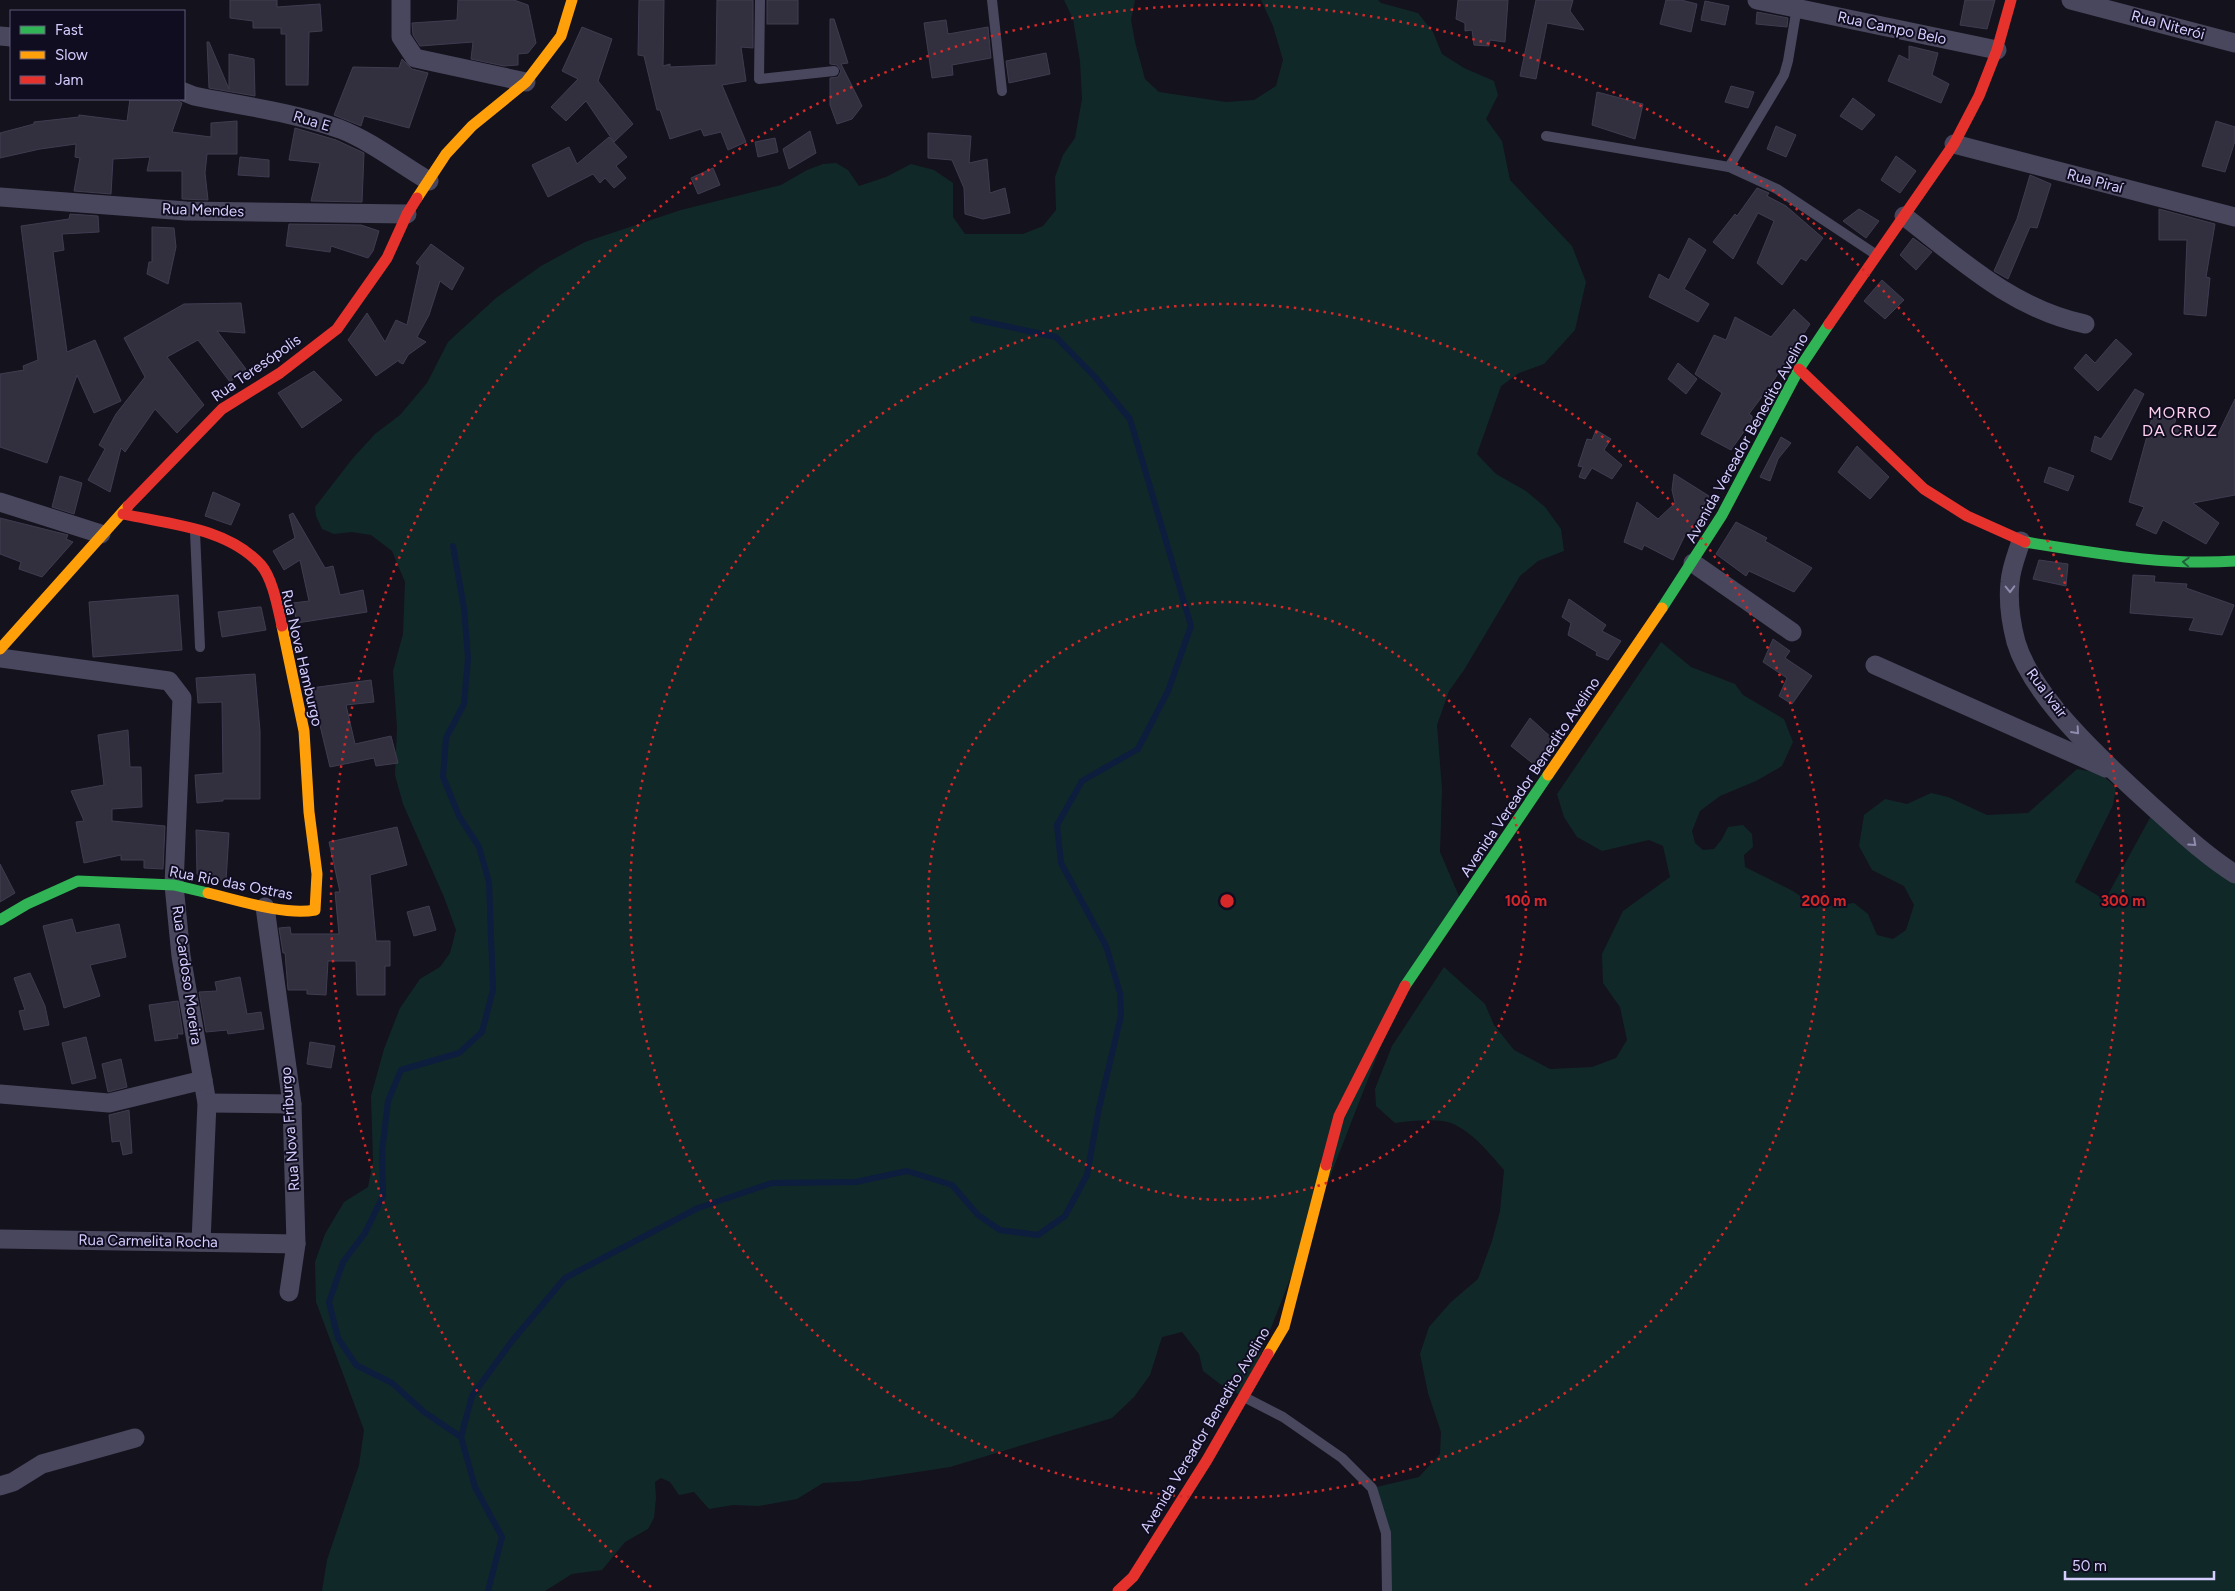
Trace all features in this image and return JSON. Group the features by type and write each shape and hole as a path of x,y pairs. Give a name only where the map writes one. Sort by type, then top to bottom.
{"street":[{"path":"402,0 401,37 415,58 526,82"},
{"name":"Rua Teresópolis","path":"0,649 101,534 123,514 222,409 280,373 336,329 387,258 407,214 446,154 472,126 526,82 561,36 572,0"},
{"name":"Rua Campo Belo","path":"1757,0 1997,50"},
{"name":"Avenida Vereador Benedito Avelino","path":"1118,1591 1133,1577 1244,1397 1284,1327 1339,1116 1404,987 1693,564 1722,515 1799,370 1876,254 1954,144 1979,96 1997,50 2011,0"},
{"name":"Rua Niterói","path":"2071,0 2235,43"},
{"name":"Rua E","path":"185,92 194,96 296,115 342,130 363,140 429,181"},
{"name":"Rua Piraí","path":"1954,144 2235,218"},
{"name":"Rua Mendes","path":"0,197 186,211 407,214"},
{"path":"1904,216 2005,293 2060,319 2085,324"},
{"path":"1799,370 1924,490 1967,516 2021,541 2134,559 2208,563 2235,561"},
{"path":"0,502 101,534"},
{"name":"Rua Nova Hamburgo","path":"123,514 195,529 235,543 262,566 276,596 304,731 309,812 317,874 315,910"},
{"name":"Rua Ivair","path":"2021,541 2010,581 2010,612 2016,641 2026,667 2056,709 2114,771 2209,858 2235,874"},
{"path":"1693,564 1792,632"},
{"name":"Rua Cardoso Moreira","path":"0,658 170,681 182,698 174,885 180,956 207,1103 202,1242"},
{"name":"Rua Ivair","path":"1875,665 2114,771"},
{"name":"Rua Rio das Ostras","path":"0,920 27,904 78,881 174,885 265,907 306,912 315,910"},
{"name":"Rua Nova Friburgo","path":"265,907 292,1104 296,1244 290,1292"},
{"path":"0,1094 109,1103 203,1080"},
{"path":"207,1103 292,1104"},
{"name":"Rua Carmelita Rocha","path":"0,1239 296,1244"},
{"path":"0,1486 13,1482 42,1464 135,1438"}],"lane":[{"path":"760,0 759,79 834,71"},
{"path":"992,0 1002,91"},
{"path":"1729,167 1784,75 1797,7"},
{"path":"1546,136 1729,167 1777,189 1876,254"},
{"path":"195,529 200,647"},
{"path":"1244,1397 1283,1417 1342,1458 1372,1488 1386,1533 1387,1591"}],"green space":[{"path":"1064,0 1135,0 1131,20 1145,79 1159,92 1226,102 1254,100 1276,86 1283,60 1273,26 1261,0 1378,0 1381,3 1418,13 1433,32 1442,54 1464,68 1494,81 1498,95 1486,119 1502,141 1510,180 1572,246 1586,282 1575,330 1544,364 1519,373 1501,386 1477,454 1496,474 1526,491 1545,507 1561,529 1564,551 1538,561 1520,576 1464,670 1449,691 1437,725 1442,789 1440,852 1462,903 1404,987 1244,1397 1220,1384 1203,1371 1199,1354 1182,1332 1162,1337 1150,1375 1134,1397 1112,1418 950,1467 859,1481 823,1483 797,1499 759,1506 733,1505 709,1509 694,1492 679,1495 670,1482 661,1478 655,1482 654,1518 648,1529 625,1542 602,1570 572,1574 545,1591 322,1591 327,1560 359,1465 364,1430 316,1302 315,1262 325,1234 344,1202 368,1187 373,1161 371,1096 384,1049 400,1008 420,979 440,967 450,953 456,930 444,897 403,804 395,775 397,728 393,671 403,634 405,582 392,551 371,535 352,532 334,534 322,529 316,516 315,507 353,458 375,434 400,415 427,383 448,342 496,298 541,266 585,242 681,210 781,185 807,170 823,164 836,163 848,170 859,186 886,177 911,164 934,170 953,183 953,217 965,234 1023,234 1043,226 1056,210 1055,177 1063,155 1075,138 1082,99 1080,61 1073,19"},
{"path":"1661,642 1691,667 1735,684 1743,695 1784,719 1793,742 1782,766 1756,781 1720,796 1700,811 1692,831 1695,843 1703,850 1714,849 1728,827 1743,825 1752,834 1753,847 1744,855 1745,867 1793,891 1812,904 1830,906 1854,903 1868,914 1877,935 1893,939 1906,930 1914,905 1904,886 1872,870 1859,846 1864,815 1885,799 1907,804 1931,793 1948,797 1987,815 2028,813 2077,769 2100,773 2116,787 2113,805 2075,882 2105,900 2151,816 2235,879 2235,1591 1387,1591 1386,1533 1372,1488 1419,1477 1440,1454 1441,1432 1428,1393 1420,1354 1429,1327 1451,1302 1478,1279 1492,1241 1500,1211 1504,1170 1473,1137 1451,1123 1431,1120 1395,1123 1376,1106 1375,1089 1392,1046 1444,967 1485,1004 1494,1025 1514,1050 1550,1069 1592,1067 1616,1058 1627,1040 1620,1007 1603,983 1602,954 1623,911 1670,877 1663,846 1649,840 1602,851 1577,837 1564,817 1557,794"}],"building":[{"path":"230,0 277,0 277,7 320,4 322,31 309,32 308,85 286,85 286,34 281,34 281,28 253,28 253,21 230,18"},
{"path":"458,0 514,0 528,5 536,43 528,53 518,54 518,65 504,66 471,59 473,42 420,46 413,35 412,23 457,20"},
{"path":"639,0 664,0 663,66 670,64 670,67 716,65 717,0 753,0 753,48 741,47 746,81 722,85 746,142 728,150 721,132 704,136 701,129 670,139 660,110 657,110 644,56 638,55"},
{"path":"767,0 798,0 798,24 767,24"},
{"path":"1458,0 1508,0 1505,42 1490,40 1489,46 1474,45 1472,30 1465,31 1465,23 1456,19"},
{"path":"1536,0 1573,0 1570,11 1584,30 1547,23 1536,79 1520,76"},
{"path":"1666,0 1681,0 1697,4 1691,32 1660,24"},
{"path":"1965,0 1995,0 1987,29 1960,25"},
{"path":"1705,1 1729,6 1725,25 1701,20"},
{"path":"1757,12 1788,18 1787,27 1756,24"},
{"path":"830,19 834,19 848,63 841,64 862,106 852,119 837,124 830,105 830,78 838,77 841,71 837,65 830,64"},
{"path":"946,20 948,34 988,27 991,58 952,65 953,75 932,78 924,23"},
{"path":"582,27 612,39 598,81 633,124 614,142 586,101 566,121 551,107 578,79 562,71"},
{"path":"207,42 209,42 229,89 229,54 254,59 255,96 209,88"},
{"path":"1909,46 1938,53 1932,75 1949,84 1941,103 1888,81 1899,55 1909,60"},
{"path":"1046,53 1050,74 1009,83 1006,61"},
{"path":"402,59 412,69 428,73 409,128 364,116 361,126 334,115 353,67 399,68"},
{"path":"1731,86 1754,92 1748,108 1725,102"},
{"path":"1597,92 1643,104 1635,139 1592,125"},
{"path":"1853,98 1875,115 1862,130 1840,116"},
{"path":"130,100 177,100 182,103 172,132 211,137 211,123 237,121 237,154 207,154 205,173 208,200 182,199 182,171 147,171 150,157 113,159 111,194 74,191 80,158 75,157 76,144 40,149 0,158 0,133 34,124 34,122 79,117 79,115 127,121"},
{"path":"2216,121 2235,127 2235,141 2225,172 2202,166"},
{"path":"1776,126 1796,135 1786,157 1767,149"},
{"path":"295,128 336,140 364,153 362,202 311,201 320,163 289,160"},
{"path":"810,131 816,153 789,169 783,149"},
{"path":"928,133 971,136 969,163 987,159 990,193 1005,188 1010,213 983,219 965,214 964,188 952,160 928,158"},
{"path":"609,137 627,157 616,166 626,178 614,188 605,178 600,183 593,174 548,197 532,165 569,147 577,164"},
{"path":"775,138 778,152 758,157 755,142"},
{"path":"1896,156 1916,171 1900,193 1881,180"},
{"path":"240,157 269,160 269,177 238,175"},
{"path":"713,168 720,185 698,194 691,178"},
{"path":"2030,175 2051,184 2037,228 2030,227 2008,279 1994,271 2017,219"},
{"path":"1757,188 1769,193 1767,196 1786,206 1823,238 1806,261 1801,258 1782,285 1757,263 1774,221 1758,213 1733,259 1713,242 1735,214 1737,216"},
{"path":"1859,209 1879,221 1866,238 1843,221"},
{"path":"2159,209 2215,224 2206,277 2210,278 2206,316 2184,314 2187,240 2159,240"},
{"path":"70,214 98,216 99,232 62,234 64,250 53,252 67,352 95,340 121,401 94,413 77,375 47,463 0,447 0,374 24,370 23,366 38,360 21,226 69,219"},
{"path":"289,224 361,225 379,231 373,251 368,258 331,246 330,252 286,246"},
{"path":"152,227 174,228 176,247 168,284 147,274 149,262 152,262"},
{"path":"1689,238 1706,250 1684,289 1709,304 1698,322 1649,297 1659,274 1669,280"},
{"path":"1913,238 1932,252 1916,270 1900,255"},
{"path":"431,244 464,268 452,290 440,281 429,315 417,337 426,342 408,355 403,364 399,360 376,376 348,340 367,313 385,342 396,320 407,325 420,266 416,263"},
{"path":"1882,280 1904,300 1885,319 1864,301"},
{"path":"241,303 245,333 217,331 246,369 230,382 198,340 167,357 204,405 177,433 155,409 125,452 121,448 110,492 88,480 105,449 99,445 116,414 145,377 124,338 184,304"},
{"path":"1794,309 1810,324 1772,383 1749,414 1752,416 1752,420 1731,450 1701,434 1722,393 1695,374 1714,335 1726,340 1735,317 1771,337"},
{"path":"2116,339 2132,354 2098,391 2074,368 2086,354 2095,363"},
{"path":"1678,363 1697,379 1686,394 1668,379"},
{"path":"314,371 342,400 302,428 278,393"},
{"path":"2135,389 2144,394 2111,460 2091,451 2095,436 2101,439"},
{"path":"2235,399 2235,495 2193,503 2219,523 2206,544 2163,520 2156,534 2136,525 2144,507 2129,502 2153,414 2176,419 2174,425 2217,436"},
{"path":"1596,430 1611,439 1604,450 1622,465 1612,479 1592,468 1585,479 1579,477 1583,467 1578,466 1587,439 1592,440"},
{"path":"1781,437 1791,443 1778,459 1770,481 1760,477"},
{"path":"1857,446 1889,477 1870,499 1838,472"},
{"path":"2049,467 2074,476 2068,491 2044,482"},
{"path":"1674,474 1709,496 1703,506 1708,508 1691,536 1686,533 1673,560 1644,545 1642,550 1624,542 1637,502 1658,519 1675,503 1672,490"},
{"path":"60,476 82,483 74,514 52,507"},
{"path":"213,492 240,504 231,525 205,516"},
{"path":"293,513 325,568 333,566 340,595 363,590 367,612 297,623 293,603 309,601 300,560 284,570 273,551 295,538 289,515"},
{"path":"0,518 68,535 66,539 73,542 42,577 19,569 21,562 0,554"},
{"path":"1736,522 1767,538 1765,541 1812,568 1794,592 1749,571 1746,576 1716,554"},
{"path":"2039,560 2068,564 2066,586 2033,579"},
{"path":"2133,575 2155,576 2154,582 2187,584 2186,588 2234,605 2222,635 2189,630 2194,618 2130,613"},
{"path":"178,595 182,650 93,657 89,602"},
{"path":"1569,599 1606,625 1602,631 1621,641 1608,660 1596,655 1597,652 1568,635 1571,623 1562,617"},
{"path":"261,607 266,630 222,637 218,612"},
{"path":"1773,639 1790,651 1785,658 1812,676 1792,704 1779,696 1787,678 1763,662"},
{"path":"255,674 260,731 260,799 223,799 223,801 197,803 195,775 223,773 222,702 198,703 196,678"},
{"path":"371,680 374,702 346,705 355,744 391,736 398,763 376,766 374,758 330,767 311,688"},
{"path":"1530,718 1554,740 1536,766 1511,746"},
{"path":"128,730 130,767 141,767 142,807 112,809 112,821 165,826 163,869 144,868 144,860 121,860 121,855 84,863 76,822 84,821 71,791 104,785 98,735"},
{"path":"397,827 407,865 370,875 376,941 390,941 390,966 385,966 385,995 357,995 356,961 328,961 326,995 307,994 307,990 288,990 285,953 283,953 279,928 290,927 291,934 339,934 335,892 340,892 329,842"},
{"path":"196,830 229,833 226,881 197,874"},
{"path":"0,864 15,893 0,902"},
{"path":"429,906 436,930 414,936 407,912"},
{"path":"72,919 76,933 119,924 126,957 90,965 100,996 64,1008 43,926"},
{"path":"30,973 45,1006 49,1025 24,1030 19,1011 25,1010 14,978"},
{"path":"240,977 247,1014 261,1012 264,1029 228,1034 227,1030 206,1032 199,992 217,991 215,982"},
{"path":"178,1001 183,1034 177,1034 178,1038 155,1041 149,1005"},
{"path":"86,1037 96,1078 72,1084 62,1043"},
{"path":"310,1042 335,1046 331,1068 307,1064"},
{"path":"121,1059 127,1087 108,1092 102,1064"},
{"path":"129,1110 132,1153 123,1155 120,1141 112,1142 109,1115"}],"waterway":[{"path":"488,1591 502,1537 475,1487 461,1437 472,1396 512,1341 565,1278 698,1208 772,1183 856,1182 907,1171 952,1185 978,1215 1000,1230 1038,1235 1065,1216 1087,1175 1099,1108 1121,1016 1120,993 1106,946 1061,863 1057,825 1082,781 1138,749 1168,691 1191,626 1130,419 1096,378 1056,337 973,319"},
{"path":"453,546 464,608 468,658 464,704 446,738 443,777 459,816 479,847 489,882 493,990 482,1032 459,1053 401,1070 388,1101 382,1152 383,1196 365,1233 343,1262 329,1302 338,1338 356,1365 392,1383 424,1412 461,1437"}],"traffic: fast":[{"path":"1662,608 1722,515 1799,369 1829,324"},
{"path":"2025,542 2130,558 2182,562 2235,561"},
{"path":"1405,986 1548,775"},
{"path":"0,920 27,904 78,881 174,885 208,893"}],"traffic: slow":[{"path":"417,198 446,154 472,126 526,82 561,36 572,0"},
{"path":"0,649 128,506"},
{"path":"1548,775 1662,608"},
{"path":"208,893 276,909 290,911 315,910 317,874 309,812 304,731 282,626"},
{"path":"1268,1354 1284,1327 1326,1165"}],"traffic: jam":[{"path":"1829,324 1954,144 1979,96 1997,50 2011,0"},
{"path":"128,506 222,409 280,373 337,329 387,258 407,214 417,198"},
{"path":"1799,369 1924,489 1967,516 2025,542"},
{"path":"123,514 197,529 232,543 247,553 261,565 269,578 282,626"},
{"path":"1326,1165 1339,1116 1405,986"},
{"path":"1118,1591 1133,1577 1207,1460 1268,1354"}],"district":[{"name":"MORRO DA CRUZ","path":"2180,421"}]}
